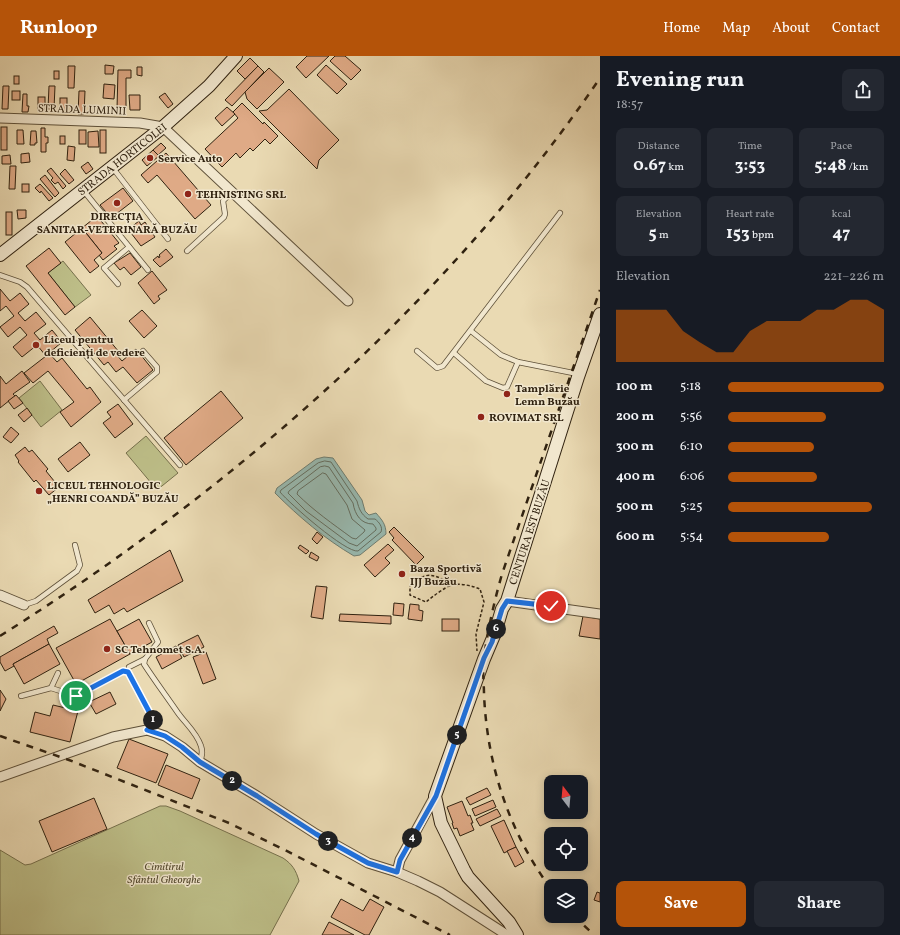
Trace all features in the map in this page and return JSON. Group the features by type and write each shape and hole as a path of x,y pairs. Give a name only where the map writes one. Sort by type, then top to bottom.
{"main road":[{"name":"STRADA HORTICOLEI","path":"0,255 163,127 209,86 236,56"},
{"name":"CENTURA EST BUZĂU","path":"516,935 509,922 468,877 441,823 436,796 481,664 492,642 502,609 507,601 579,374 600,314"}],"street":[{"name":"STRADA LUMINII","path":"0,118 140,123 163,127"},
{"path":"163,127 348,301"},
{"path":"0,595 24,605"},
{"path":"507,601 600,614"},
{"path":"0,776 113,737 147,730 165,736 182,747 200,762 316,834 368,863 397,872 440,892 507,935"},
{"path":"397,872 400,860 436,796"}],"lane":[{"path":"112,167 168,239"},
{"path":"83,190 148,270"},
{"path":"187,251 224,218 225,214 223,201 232,192"},
{"path":"417,351 437,368 443,366 560,213"},
{"path":"118,284 104,268 129,247"},
{"path":"0,275 20,282 27,287 180,465"},
{"path":"471,331 501,355 518,362 579,374"},
{"path":"124,400 157,372 157,367 143,351"},
{"path":"454,353 486,381 503,388 507,387 518,362"},
{"path":"24,605 36,600 77,571 80,565 75,545"},
{"path":"21,696 51,688 76,696 127,670 145,659 158,642 149,623"},
{"path":"144,664 145,659"},
{"path":"137,663 144,664 193,731 201,746 203,756 200,762"},
{"path":"127,670 153,719 152,726 147,730"},
{"path":"51,688 58,672"}],"path":[{"path":"452,584 432,596 426,602 410,595 410,586 420,576 427,575 440,577 452,584 471,586 480,589 484,602 476,634 476,647 481,664"}],"green space":[{"path":"63,261 91,295 75,307 48,273"},
{"path":"40,381 62,410 41,427 19,398"},
{"path":"146,436 178,473 157,490 126,453"},
{"name":"Cimitirul Sfântul Gheorghe","path":"160,806 166,806 180,811 283,858 291,865 295,870 299,881 270,935 0,935 0,850 25,865 31,864"}],"water":[{"path":"324,457 333,458 362,500 365,511 369,515 376,513 384,525 386,534 360,555 354,556 323,535 293,511 275,493 277,488 316,459"}],"building":[{"path":"307,56 329,56 306,78 296,67"},
{"path":"335,56 345,56 361,70 351,80 330,61"},
{"path":"250,58 258,66 245,79 237,71"},
{"path":"105,65 114,66 113,74 105,74"},
{"path":"326,65 347,84 337,94 317,75"},
{"path":"68,66 75,66 74,88 68,88"},
{"path":"258,66 264,72 232,106 225,100"},
{"path":"137,67 142,67 142,76 137,75"},
{"path":"269,68 284,82 257,109 247,99 245,92"},
{"path":"118,70 131,70 131,78 126,78 126,109 117,109"},
{"path":"54,71 59,71 59,79 54,79"},
{"path":"14,76 19,76 19,84 14,84"},
{"path":"104,84 115,85 114,99 103,98"},
{"path":"3,86 9,86 8,109 2,109"},
{"path":"49,86 55,86 54,109 48,109"},
{"path":"289,89 339,140 319,160 317,169 259,111 267,110"},
{"path":"12,91 20,91 20,100 12,100"},
{"path":"79,91 85,91 84,114 78,114"},
{"path":"165,93 173,104 168,108 159,97"},
{"path":"23,94 27,94 27,106 29,106 28,112 22,112"},
{"path":"129,95 140,95 140,110 130,110"},
{"path":"38,97 45,97 45,111 38,111"},
{"path":"60,98 67,98 67,112 60,112"},
{"path":"242,103 263,124 264,122 278,136 270,144 265,139 253,151 250,148 240,158 236,153 222,167 205,149 238,118 233,112"},
{"path":"227,107 235,114 222,126 215,118"},
{"path":"1,127 7,127 7,150 1,150"},
{"path":"41,128 45,128 45,137 48,137 46,152 41,152"},
{"path":"17,130 23,130 24,144 17,144"},
{"path":"79,130 86,130 86,144 79,144"},
{"path":"100,130 106,130 106,153 100,153"},
{"path":"31,131 36,131 37,143 35,143 35,145 30,145"},
{"path":"98,131 99,147 88,147 88,132"},
{"path":"60,136 65,136 65,144 60,144"},
{"path":"161,143 166,148 158,155 153,150"},
{"path":"68,146 75,147 74,161 67,160"},
{"name":"Service Auto","path":"153,150 159,156 147,166 142,160"},
{"path":"29,153 30,162 21,163 21,154"},
{"name":"TEHNISTING SRL","path":"166,153 211,205 195,219 157,175 148,183 141,175"},
{"path":"10,155 11,164 2,164 2,156"},
{"path":"88,162 93,169 86,174 81,167"},
{"path":"10,166 16,166 15,189 9,189"},
{"path":"51,168 66,186 63,189 58,182 55,184 51,180 53,178 47,171"},
{"path":"65,169 74,180 69,184 60,174"},
{"path":"45,175 59,193 55,197 40,179"},
{"path":"22,184 29,184 29,192 22,192"},
{"path":"40,184 53,198 49,201 41,191 40,193 35,188"},
{"name":"DIRECŢIA SANITAR-VETERINARĂ BUZĂU","path":"123,188 133,201 111,218 100,205"},
{"path":"17,210 26,210 26,218 18,219"},
{"path":"6,212 12,212 12,235 6,235"},
{"path":"97,216 119,243 114,246 117,249 103,260 99,255 102,253 82,228"},
{"path":"139,221 141,225 145,222 155,237 141,246 131,233 133,232 130,228"},
{"path":"82,228 102,253 94,260 99,266 90,273 65,242"},
{"path":"49,248 61,263 48,273 75,307 65,315 26,266"},
{"path":"166,249 173,257 160,267 153,260 158,256 159,258 159,255"},
{"path":"130,253 141,267 131,275 124,267 120,270 114,263"},
{"path":"152,271 167,290 158,296 160,299 154,304 138,283"},
{"name":"Liceul pentru deficienți de vedere","path":"0,289 10,301 20,293 29,304 18,313 25,321 36,312 46,324 34,333 40,340 52,330 62,342 49,353 57,362 62,358 87,389 90,387 101,402 71,427 60,412 74,402 48,371 33,383 24,373 46,356 37,345 22,357 13,347 27,335 20,327 8,337 0,327 14,316 6,306 0,311"},
{"path":"142,310 157,326 144,338 129,321"},
{"path":"90,317 119,352 116,354 122,361 136,349 153,370 137,383 123,367 116,372 108,362 104,365 75,330"},
{"path":"22,371 30,382 13,394 15,396 0,408 0,376 6,384"},
{"path":"221,391 243,418 186,465 164,438"},
{"path":"16,395 23,403 14,409 8,401"},
{"path":"118,404 133,424 115,438 103,423 111,417 107,412"},
{"path":"27,408 32,415 24,422 18,415"},
{"path":"11,427 19,434 11,443 3,437"},
{"path":"80,442 90,455 68,472 58,459"},
{"path":"25,447 29,452 32,450 48,469 46,471 59,487 49,495 36,480 34,482 18,462 19,461 15,455"},
{"path":"394,527 424,557 416,565 392,540 394,538 389,532"},
{"path":"317,532 323,537 317,544 312,539"},
{"path":"388,544 394,550 385,558 390,563 375,577 364,565"},
{"path":"300,545 309,551 306,554 298,548"},
{"path":"170,550 183,581 127,612 124,608 114,614 109,605 95,613 88,600"},
{"path":"311,552 319,557 317,561 309,557"},
{"path":"316,586 327,587 323,619 311,617"},
{"path":"394,603 404,604 403,616 393,615"},
{"path":"410,604 419,605 419,610 423,611 422,621 408,619"},
{"path":"340,614 391,616 391,624 339,621"},
{"path":"583,616 600,619 600,639 579,636"},
{"path":"110,619 130,654 76,684 56,648"},
{"path":"139,619 152,642 130,654 117,631"},
{"path":"442,619 459,619 459,631 442,631"},
{"path":"54,626 58,633 47,639 49,644 13,664 14,666 5,671 0,662 0,657"},
{"path":"198,635 204,647 184,657 178,645"},
{"path":"49,644 60,664 24,684 13,664"},
{"path":"176,646 182,658 162,669 156,657"},
{"path":"206,652 216,679 203,684 193,657"},
{"path":"0,690 6,699 0,711"},
{"path":"110,692 116,704 96,714 89,702"},
{"path":"53,705 78,711 70,742 30,732 35,712 50,716"},
{"path":"129,739 168,754 156,783 117,768"},
{"path":"166,765 200,779 192,799 158,785"},
{"path":"487,788 491,795 470,805 466,798"},
{"path":"94,798 107,829 52,852 39,821"},
{"path":"493,800 496,807 475,816 472,809"},
{"path":"462,801 468,816 470,815 474,830 460,836 457,828 454,829 447,807"},
{"path":"497,809 501,816 480,826 476,819"},
{"path":"504,820 516,847 504,853 491,826"},
{"path":"516,847 524,862 515,867 507,851"},
{"path":"597,892 600,893 600,902 594,900"},
{"path":"341,899 363,911 370,899 384,907 369,935 365,935 331,917"},
{"path":"329,922 354,935 322,935"}],"railway":[{"path":"0,636 86,580 169,519 250,455 328,387 403,316 474,240 539,161 600,78"},
{"path":"544,879 523,844 512,821 495,772 486,720 483,661 487,636 502,574 600,290"},
{"path":"0,736 69,760 229,823 285,850 450,935"},
{"path":"581,923 594,935"}],"place":[{"name":"Service Auto","path":"150,158"},
{"name":"TEHNISTING SRL","path":"188,194"},
{"name":"DIRECŢIA SANITAR-VETERINARĂ BUZĂU","path":"117,203"},
{"name":"Liceul pentru deficienți de vedere","path":"36,345"},
{"name":"Tamplărie Lemn Buzău","path":"507,394"},
{"name":"ROVIMAT SRL","path":"481,417"},
{"name":"LICEUL TEHNOLOGIC „HENRI COANDĂ” BUZĂU","path":"39,491"},
{"name":"Baza Sportivă IJJ Buzău","path":"402,574"},
{"name":"SC Tehnomet S.A.","path":"107,649"}],"route":[{"path":"76,696 123,671 128,672 153,719 152,726 147,730 165,736 182,747 200,762 316,834 368,863 397,872 400,860 436,796 484,658 492,642 502,609 507,601 551,606"}]}
